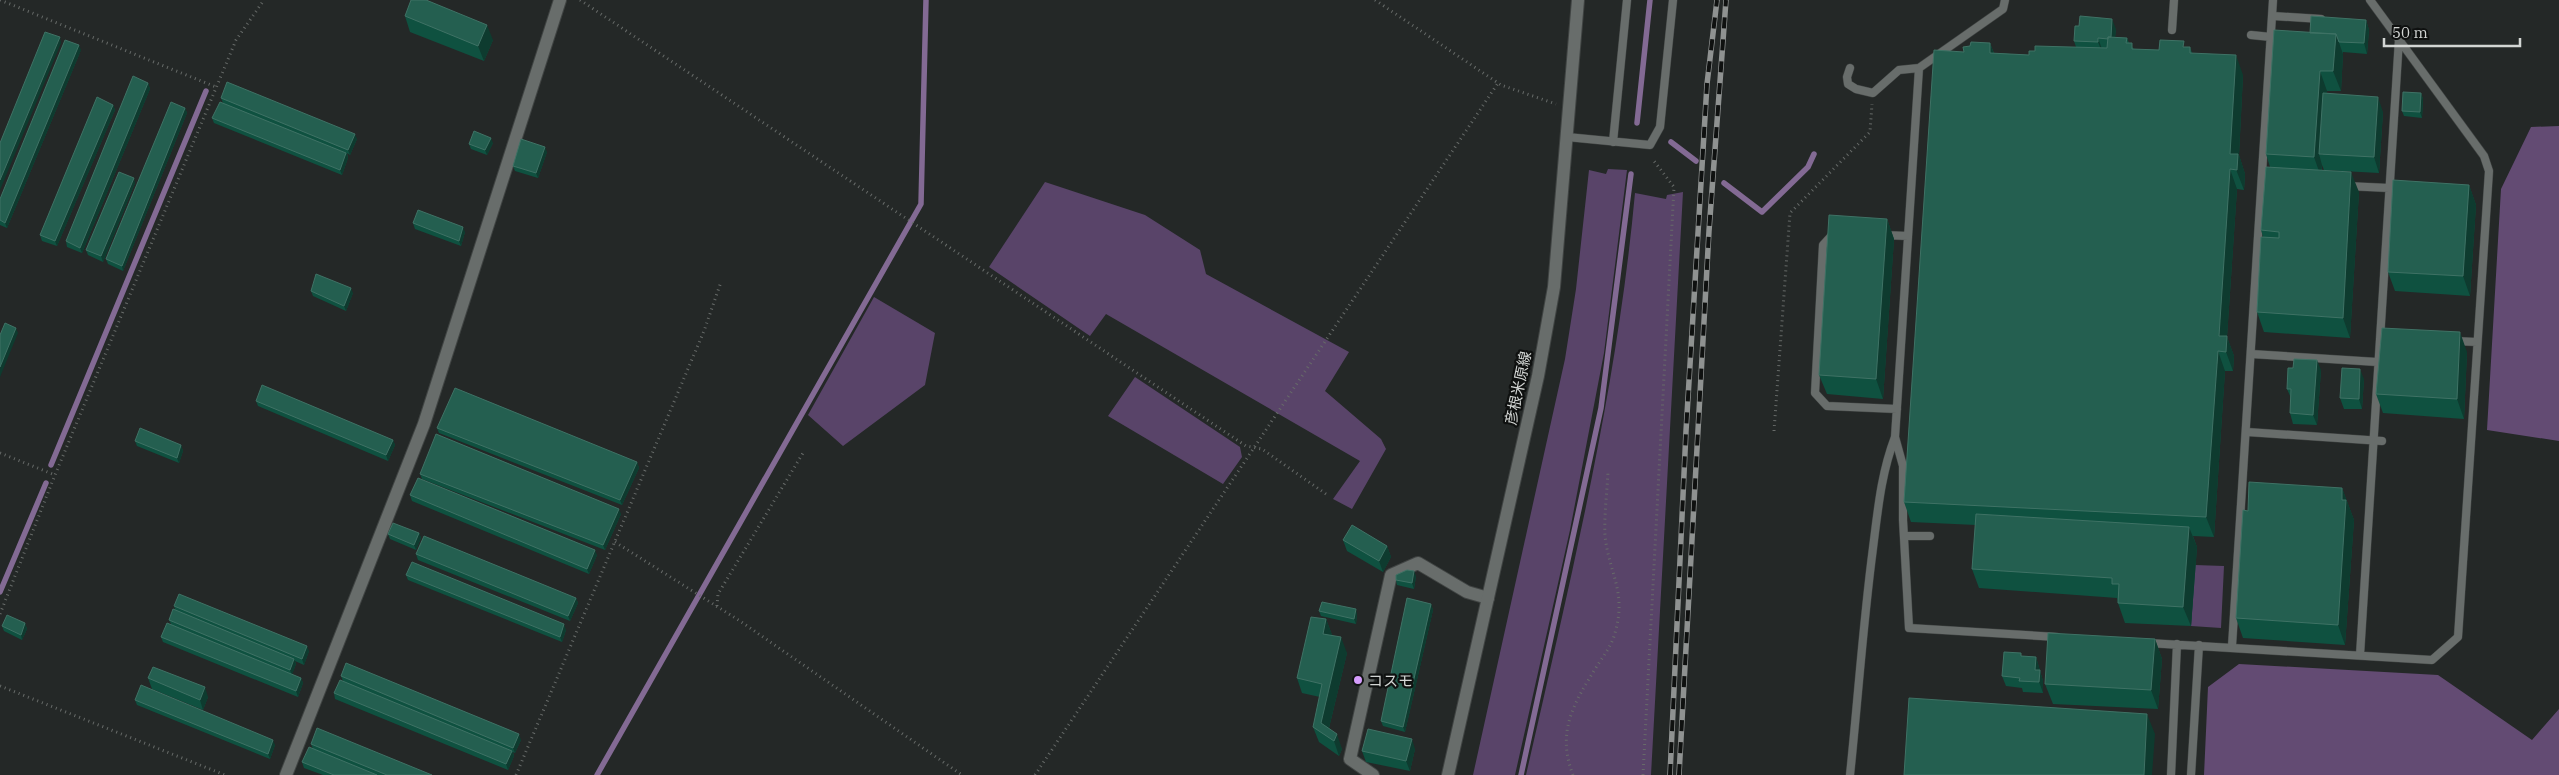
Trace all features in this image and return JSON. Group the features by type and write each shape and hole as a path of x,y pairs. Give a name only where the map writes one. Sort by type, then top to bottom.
{"street":[{"path":"286,775 424,424 560,0"},
{"name":"彦根米原線","path":"1448,775 1538,376 1552,296 1578,0"},
{"path":"1373,775 1350,759 1391,575 1418,563 1467,592 1488,598"}],"lane":[{"path":"1613,142 1627,0"},
{"path":"1567,137 1650,145 1660,127 1673,0"},
{"path":"1850,68 1847,77 1848,84 1856,90 1873,93 1899,70 1919,68 2004,9 2005,0"},
{"path":"2172,30 2174,0"},
{"path":"2232,646 2273,0"},
{"path":"2138,642 2232,646 2432,660 2458,637 2489,171 2484,156 2370,0"},
{"path":"2273,16 2331,19"},
{"path":"2251,35 2271,36"},
{"path":"2360,655 2399,39"},
{"path":"1850,775 1860,687 1864,620 1884,464 1895,437 1919,68"},
{"path":"2262,180 2271,181"},
{"path":"2340,185 2389,188"},
{"path":"1844,232 1836,232 1822,245 1815,393 1827,406 1897,409"},
{"path":"1872,234 1908,236"},
{"path":"2379,336 2389,337"},
{"path":"2448,340 2477,342"},
{"path":"2251,354 2378,362"},
{"path":"2247,432 2382,441"},
{"path":"1895,437 1903,466 1903,520 1909,628 2068,638"},
{"path":"1905,536 1930,536"},
{"path":"2171,775 2177,644"},
{"path":"2191,775 2199,645"}],"path":[{"path":"0,0 216,87"},
{"path":"0,614 55,475 236,40 264,0"},
{"path":"580,0 1246,446 1262,449 1326,494"},
{"path":"1375,0 1498,82 1550,103 1569,106"},
{"path":"1035,775 1498,82"},
{"path":"1774,431 1790,213 1870,132 1873,93"},
{"path":"1643,775 1674,187 1654,161"},
{"path":"516,775 704,331 721,282"},
{"path":"0,453 55,475"},
{"path":"717,606 718,594 802,453"},
{"path":"1573,775 1566,752 1566,736 1572,708 1608,648 1615,633 1620,610 1619,590 1605,537 1608,472"},
{"path":"615,542 706,598 962,775"},
{"path":"0,686 225,775"}],"shaded area":[{"path":"2559,126 2559,441 2487,430 2501,189 2531,127"},
{"path":"1608,169 1627,170 1604,353 1570,530 1515,775 1473,775 1565,359 1576,289 1589,170 1606,174"},
{"path":"1045,182 1145,215 1200,250 1206,274 1349,352 1325,391 1381,439 1386,449 1352,509 1333,499 1360,461 1106,314 1090,336 989,267"},
{"path":"1683,192 1651,775 1526,775 1575,558 1604,413 1617,340 1635,193 1666,199 1667,195"},
{"path":"874,297 935,333 925,385 843,446 808,415"},
{"path":"1135,377 1240,447 1242,457 1223,484 1108,416"},
{"path":"2195,565 2224,566 2221,628 2191,626"},
{"path":"2239,664 2438,675 2532,740 2559,709 2559,775 2204,775 2208,687"}],"building":[{"path":"411,0 426,0 487,25 478,46 405,16"},
{"path":"2080,16 2112,19 2111,37 2108,37 2108,39 2098,38 2098,42 2074,41 2075,26 2079,26"},
{"path":"2311,16 2366,20 2364,43 2339,42 2336,34 2310,33"},
{"path":"2274,30 2336,34 2333,71 2320,71 2314,157 2266,154"},
{"path":"45,32 60,37 0,180 0,143"},
{"path":"2108,37 2127,38 2126,43 2132,43 2132,49 2159,50 2160,40 2184,41 2183,47 2190,47 2190,53 2236,55 2230,154 2238,154 2237,170 2230,169 2219,336 2227,336 2226,352 2218,351 2206,517 1904,502 1934,50 1964,52 1963,47 1970,46 1971,42 1990,43 1990,53 2029,55 2029,51 2035,51 2035,46 2107,48"},
{"path":"65,40 79,45 5,223 0,220 0,199"},
{"path":"133,76 148,83 80,248 66,241"},
{"path":"227,82 355,134 348,150 221,98"},
{"path":"2403,92 2421,93 2420,112 2402,111"},
{"path":"2323,93 2378,97 2374,157 2319,154"},
{"path":"97,97 113,105 55,241 40,235"},
{"path":"171,102 185,108 122,266 106,259"},
{"path":"220,102 346,153 340,170 212,118"},
{"path":"474,131 491,138 485,150 469,144"},
{"path":"521,139 545,147 536,173 513,166"},
{"path":"2266,167 2351,172 2343,318 2257,312 2261,237 2279,238 2279,232 2261,230"},
{"path":"119,172 134,178 101,256 86,250"},
{"path":"2393,180 2469,185 2463,276 2388,272"},
{"path":"418,210 463,227 459,241 413,223"},
{"path":"1829,215 1887,219 1876,379 1819,375"},
{"path":"316,274 351,288 344,306 311,291"},
{"path":"5,323 16,328 0,367 0,335"},
{"path":"2382,328 2460,332 2457,399 2376,394"},
{"path":"2294,359 2317,360 2313,415 2290,413 2291,389 2287,389 2288,368 2293,368"},
{"path":"2342,368 2360,369 2359,399 2340,398"},
{"path":"262,385 393,440 386,455 256,401"},
{"path":"455,388 637,462 620,500 437,428"},
{"path":"140,428 181,445 177,458 135,441"},
{"path":"436,434 619,509 603,545 420,474"},
{"path":"418,478 595,550 587,569 410,495"},
{"path":"2249,482 2342,488 2342,500 2346,500 2338,625 2236,618 2243,510 2248,511"},
{"path":"1976,514 2189,527 2183,607 2118,603 2119,584 2112,584 2112,578 1972,569"},
{"path":"393,523 419,533 414,545 388,534"},
{"path":"1352,525 1387,546 1379,561 1343,540"},
{"path":"424,536 576,598 568,616 416,554"},
{"path":"412,562 564,624 560,637 406,575"},
{"path":"1407,570 1414,571 1412,583 1396,580 1396,575"},
{"path":"179,594 307,646 302,659 174,606"},
{"path":"1407,598 1431,604 1403,727 1381,721"},
{"path":"1322,602 1356,609 1354,619 1319,611"},
{"path":"173,609 294,659 290,670 169,620"},
{"path":"7,615 25,623 21,635 2,626"},
{"path":"1311,617 1326,619 1323,634 1341,637 1321,723 1337,734 1334,741 1313,727 1322,684 1297,678"},
{"path":"167,623 301,678 296,691 161,637"},
{"path":"2048,633 2155,639 2151,690 2045,684"},
{"path":"2004,652 2021,653 2021,656 2036,657 2035,670 2040,670 2039,682 2019,681 2020,678 2002,676"},
{"path":"346,663 519,734 513,748 341,676"},
{"path":"153,667 205,687 200,700 148,678"},
{"path":"340,680 512,751 506,764 334,693"},
{"path":"141,685 273,740 268,754 135,700"},
{"path":"1909,698 2147,714 2144,775 1904,775"},
{"path":"317,728 432,775 387,775 311,744"},
{"path":"1368,729 1412,739 1406,761 1362,751"},
{"path":"309,747 377,775 334,775 302,762"}],"waterway":[{"path":"597,775 921,204 926,0"},
{"path":"1637,123 1650,0"},
{"path":"51,465 206,91"},
{"path":"1671,142 1696,161"},
{"path":"1724,183 1762,212 1808,167 1814,154"},
{"path":"1521,775 1601,408 1631,174"},
{"path":"0,592 46,483"}],"railway":[{"path":"1670,775 1686,431 1707,84 1717,0"},
{"path":"1679,775 1709,231 1726,0"}],"place":[{"name":"コスモ","path":"1358,680"}]}
